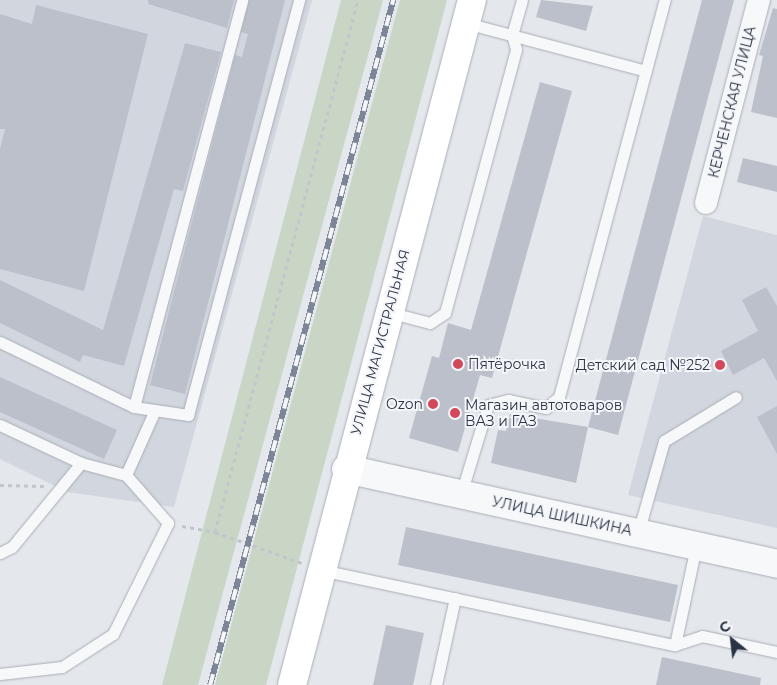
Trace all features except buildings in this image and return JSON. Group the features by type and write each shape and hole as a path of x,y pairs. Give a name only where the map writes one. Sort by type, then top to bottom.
{"main road":[{"name":"УЛИЦА МАГИСТРАЛЬНАЯ","path":"292,685 346,469 469,11"}],"street":[{"name":"КЕРЧЕНСКАЯ УЛИЦА","path":"706,203 759,0"},
{"name":"УЛИЦА ШИШКИНА","path":"346,469 777,564"}],"lane":[{"path":"134,407 242,0"},
{"path":"0,342 134,407 188,415 299,0"},
{"path":"388,312 430,323 445,313 516,49 512,35 522,0"},
{"path":"461,494 488,405 508,400 546,408 559,397 646,70 662,1"},
{"path":"469,11 512,35 646,70"},
{"path":"638,533 664,441 736,397"},
{"path":"126,475 155,410"},
{"path":"0,425 81,463 126,475 168,523 113,634 62,666 0,674"},
{"path":"0,553 12,547 81,463"},
{"path":"675,645 696,546"},
{"path":"321,570 675,645 702,636 777,652"},
{"path":"436,685 455,598"}],"path":[{"path":"215,532 358,0"},
{"path":"0,485 60,489"},
{"path":"183,526 215,532 321,570"}],"shaded area":[{"path":"0,0 312,0 174,507 67,492 0,459"},
{"name":"Детский сад №252","path":"703,216 777,235 777,528 628,495"}],"green space":[{"path":"341,0 383,0 198,685 162,685"},
{"path":"400,0 447,0 266,685 215,685"}],"railway":[{"path":"210,685 393,0"}],"place":[{"name":"Пятёрочка","path":"458,364"},
{"name":"Детский сад №252","path":"720,365"},
{"name":"Ozon","path":"433,404"},
{"name":"Магазин автотоваров ВАЗ и ГАЗ","path":"455,413"}]}
